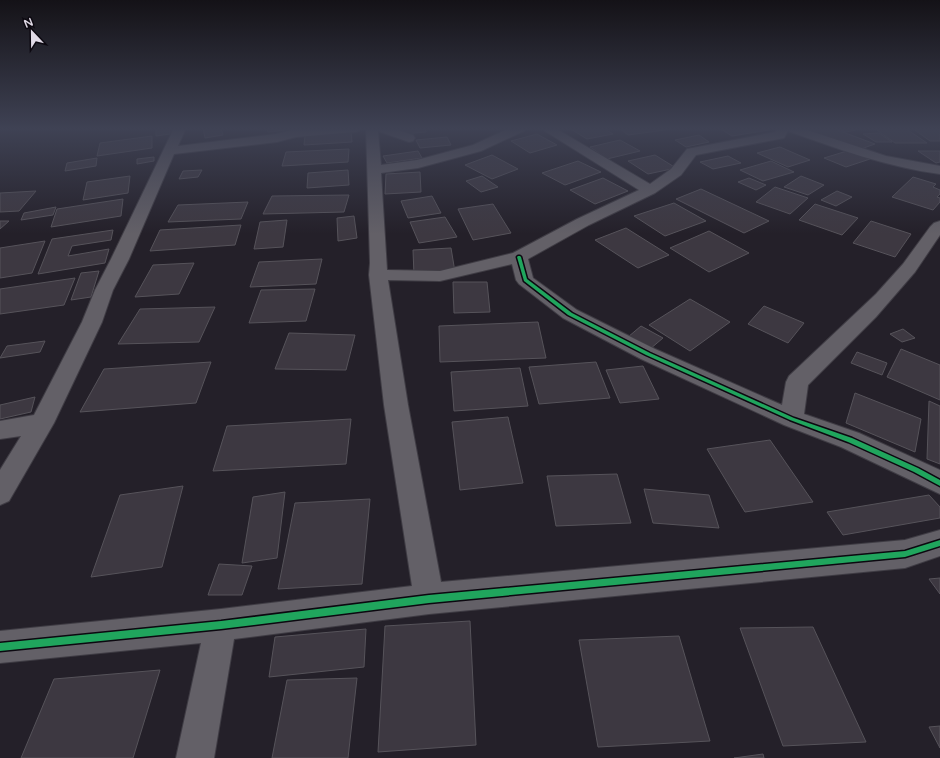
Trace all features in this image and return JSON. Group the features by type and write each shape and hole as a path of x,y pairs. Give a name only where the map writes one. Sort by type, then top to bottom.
{"street":[{"path":"0,493 42,422 92,322 104,290 120,259 163,163"},
{"path":"373,163 379,263 378,275 396,405 429,599"},
{"path":"373,170 420,163"},
{"path":"605,163 650,190"},
{"path":"378,275 440,276 519,257 583,222 650,190 676,172 683,163"},
{"path":"900,163 918,168 940,170"},
{"path":"792,419 797,382 860,323 910,268 922,252 935,230 940,226"},
{"path":"519,257 525,280 570,314 648,354 792,419 850,440 916,470 940,483"},
{"path":"0,430 42,422"},
{"path":"0,647 220,625 429,599 905,554 940,543"},
{"path":"195,758 220,625"}],"building":[{"path":"67,163 96,163 96,166 65,171"},
{"path":"283,163 325,163 282,166"},
{"path":"469,163 508,163 518,169 492,179 465,165"},
{"path":"571,163 583,163 601,172 565,185 542,173"},
{"path":"632,163 669,163 676,168 648,174"},
{"path":"703,163 739,163 713,169"},
{"path":"763,163 776,163 794,172 763,181 740,170"},
{"path":"780,163 799,163 788,167"},
{"path":"837,163 857,163 846,167"},
{"path":"202,170 198,177 179,179 183,171"},
{"path":"348,170 349,185 307,188 308,173"},
{"path":"420,172 421,192 385,194 386,174"},
{"path":"130,176 128,193 83,200 87,182"},
{"path":"482,176 498,187 481,192 466,181"},
{"path":"801,176 824,185 808,195 784,187"},
{"path":"913,177 936,184 933,187 940,190 940,194 937,197 940,198 940,202 933,210 892,197"},
{"path":"603,178 628,191 595,204 570,190"},
{"path":"749,178 766,185 756,190 738,182"},
{"path":"775,187 808,198 790,214 756,202"},
{"path":"701,189 769,221 744,233 676,199"},
{"path":"36,191 19,211 0,212 0,193"},
{"path":"837,191 852,197 836,206 821,200"},
{"path":"349,195 344,212 263,214 272,196"},
{"path":"432,196 441,213 408,218 401,201"},
{"path":"123,199 121,216 51,227 57,209"},
{"path":"248,202 241,219 168,222 178,205"},
{"path":"674,203 706,221 665,236 634,216"},
{"path":"493,204 511,233 473,240 458,209"},
{"path":"815,204 858,218 842,235 799,220"},
{"path":"56,207 53,215 21,220 24,213"},
{"path":"354,216 357,238 338,241 337,218"},
{"path":"445,217 457,237 419,243 410,222"},
{"path":"287,220 283,247 254,249 260,222"},
{"path":"0,221 9,221 0,229"},
{"path":"871,221 911,234 895,257 853,243"},
{"path":"241,225 235,245 150,251 160,230"},
{"path":"626,228 669,255 638,268 595,240"},
{"path":"113,230 111,240 72,246 68,256 109,249 105,263 38,274 52,239"},
{"path":"709,231 749,253 709,272 670,248"},
{"path":"45,241 32,273 0,278 0,248"},
{"path":"451,248 455,272 414,275 413,250"},
{"path":"322,259 316,284 250,287 259,262"},
{"path":"194,263 179,294 135,297 153,265"},
{"path":"99,271 91,297 71,300 81,273"},
{"path":"75,278 64,305 0,314 0,289"},
{"path":"453,282 487,282 490,312 454,313"},
{"path":"315,289 306,321 249,323 261,290"},
{"path":"690,299 730,322 690,351 649,325"},
{"path":"764,306 804,323 788,343 748,324"},
{"path":"215,307 199,342 118,344 140,309"},
{"path":"538,322 546,358 440,362 439,326"},
{"path":"641,326 663,338 650,349 628,337"},
{"path":"903,329 915,338 902,342 890,334"},
{"path":"289,333 355,335 346,370 275,369"},
{"path":"45,341 40,352 0,358 7,346"},
{"path":"901,349 940,365 940,400 887,377"},
{"path":"857,352 887,363 882,375 851,363"},
{"path":"211,362 196,403 80,412 104,369"},
{"path":"596,362 610,398 539,404 529,367"},
{"path":"643,366 659,399 620,403 606,370"},
{"path":"520,368 528,406 454,411 451,372"},
{"path":"855,393 921,419 915,452 846,423"},
{"path":"35,397 31,412 0,419 0,405"},
{"path":"929,401 940,406 940,464 927,459"},
{"path":"508,417 523,483 460,490 452,422"},
{"path":"351,419 346,464 213,471 227,426"},
{"path":"770,440 813,502 745,512 707,449"},
{"path":"617,474 631,523 556,526 547,476"},
{"path":"183,486 162,567 91,577 120,495"},
{"path":"644,489 709,495 719,528 653,523"},
{"path":"285,492 277,558 242,563 253,497"},
{"path":"929,495 940,507 940,518 843,535 827,512"},
{"path":"370,499 362,584 278,589 295,503"},
{"path":"219,564 252,566 242,595 208,595"},
{"path":"940,578 940,594 929,579"},
{"path":"470,621 476,745 378,752 385,626"},
{"path":"813,627 866,742 783,746 740,628"},
{"path":"366,629 364,667 269,677 275,637"},
{"path":"679,636 710,741 598,747 579,640"},
{"path":"160,670 133,758 21,758 54,679"},
{"path":"357,678 348,758 272,758 287,680"},
{"path":"940,726 940,748 929,727"},
{"path":"763,754 764,758 734,758"}],"cycle path":[{"path":"519,257 525,280 570,314 648,354 792,419 850,440 916,470 940,483"},
{"path":"0,647 221,625 429,599 905,554 940,543"}]}
